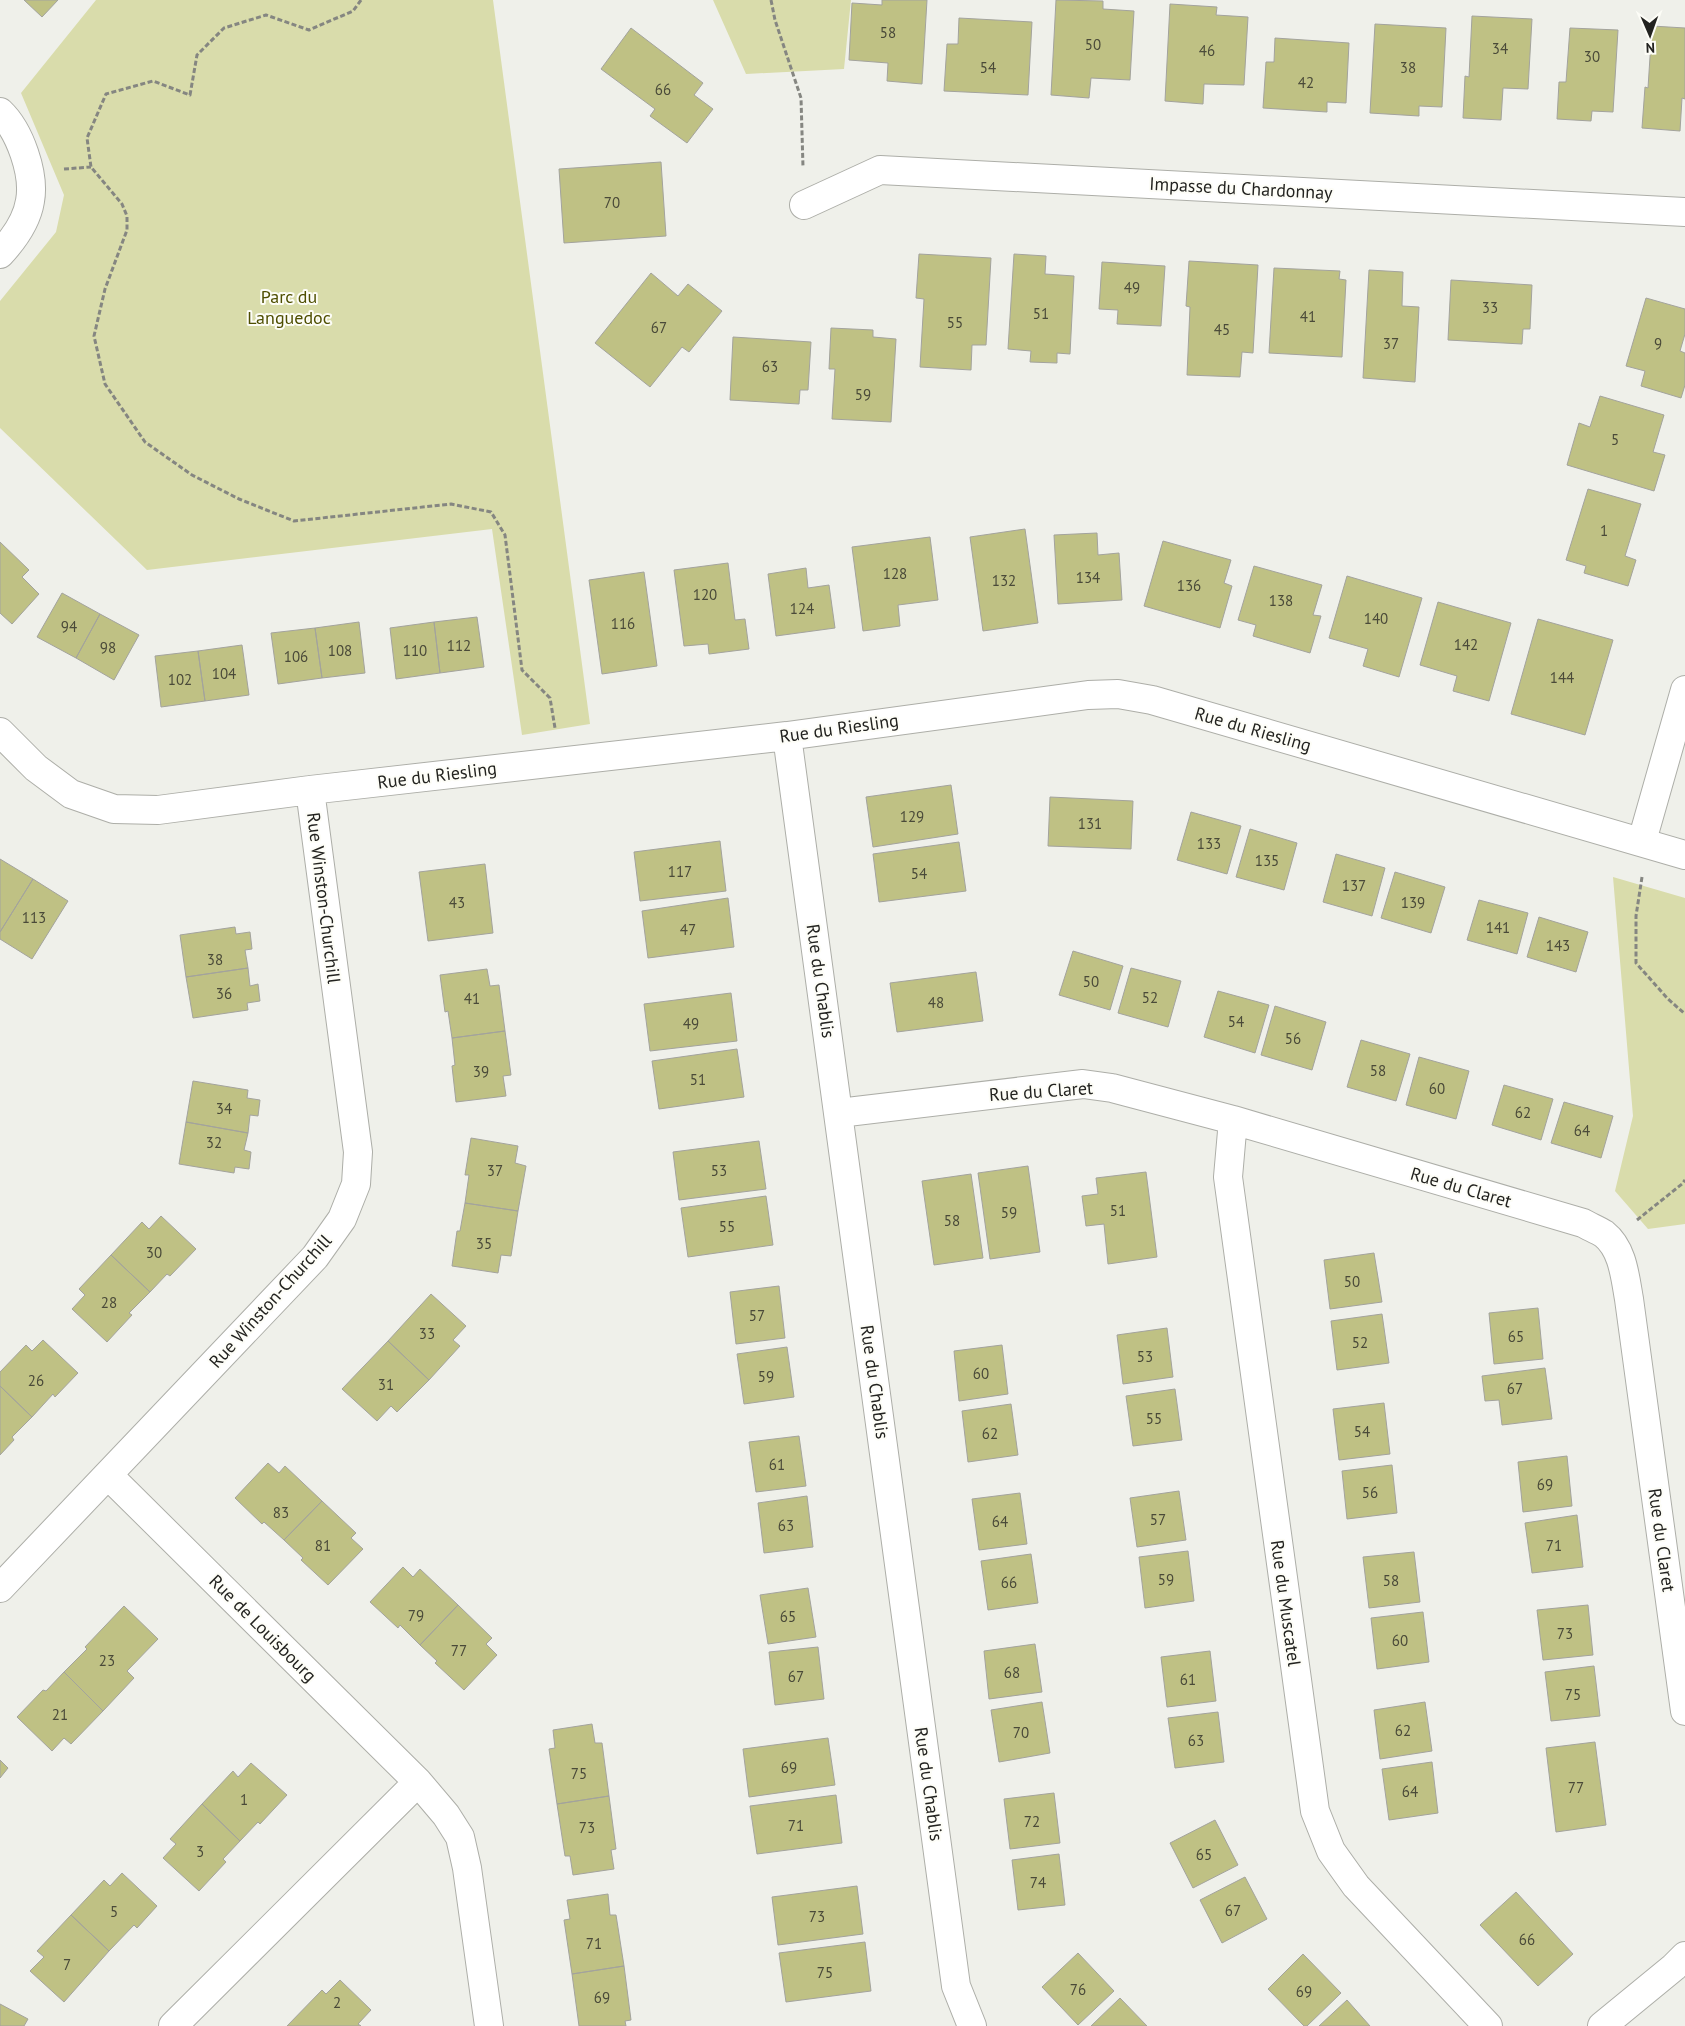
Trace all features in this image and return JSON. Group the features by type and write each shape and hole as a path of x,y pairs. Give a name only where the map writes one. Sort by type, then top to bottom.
{"street":[{"path":"0,112 20,143 30,173 30,201 20,227 0,254"},
{"name":"Impasse du Chardonnay","path":"804,205 880,170 1685,212"},
{"path":"1642,842 1685,690"},
{"name":"Rue du Riesling","path":"0,732 36,768 70,794 114,808 158,810 310,790 787,736 1088,695 1118,694 1152,700 1685,855"},
{"name":"Rue du Chablis","path":"787,736 956,1986 972,2026"},
{"name":"Rue Winston-Churchill","path":"0,1588 315,1257 342,1219 356,1184 358,1152 310,790"},
{"name":"Rue du Claret","path":"839,1112 1083,1084 1112,1088 1233,1120 1584,1224 1605,1235 1616,1249 1624,1269 1685,1711"},
{"name":"Rue du Muscatel","path":"1233,1120 1228,1177 1315,1811 1331,1851 1356,1886 1488,2026"},
{"name":"Rue de Louisbourg","path":"108,1475 418,1782 446,1815 460,1837 467,1868 489,2026"},
{"path":"173,2026 418,1782"},
{"path":"1602,2026 1685,1956"}],"path":[{"path":"361,0 353,10 309,30 266,15 224,28 197,55 190,95 153,81 106,94 87,138 91,166 122,204 127,216 127,230 105,289 94,336 105,384 145,442 192,474 239,499 294,521 451,504 491,512 505,535 522,670 550,698 560,762"},
{"path":"771,0 775,20 801,98 804,205"},
{"path":"1642,842 1643,884 1636,916 1636,964 1668,999 1685,1014"},
{"path":"1616,1249 1638,1218 1685,1180"}],"green space":[{"name":"Parc du Languedoc","path":"96,0 493,0 590,724 522,735 492,529 147,570 0,428 0,301 56,232 64,195 21,93"},
{"path":"713,0 851,0 844,69 746,74"},
{"path":"1613,877 1685,898 1685,1224 1648,1229 1615,1191 1633,1116"}],"building":[{"path":"24,0 58,0 42,17"},
{"path":"882,0 927,0 922,84 887,81 888,63 849,60 852,3 882,5"},
{"path":"1056,0 1103,1 1103,9 1134,11 1130,80 1091,78 1089,98 1051,95"},
{"path":"1170,4 1217,7 1216,15 1248,17 1244,85 1204,84 1203,104 1165,101"},
{"path":"1472,16 1532,19 1528,89 1503,88 1501,120 1463,118 1465,76 1469,77"},
{"path":"959,18 1032,22 1028,95 944,91 947,44 958,44"},
{"path":"1375,24 1446,28 1442,107 1419,106 1419,116 1370,113"},
{"path":"1652,26 1685,28 1685,99 1682,98 1680,131 1642,128 1645,87 1648,88"},
{"path":"631,28 703,83 694,95 713,109 687,143 650,116 655,109 601,69"},
{"path":"1570,28 1618,30 1613,112 1592,111 1591,121 1557,119 1559,82 1566,82"},
{"path":"1275,38 1349,43 1346,103 1327,102 1327,112 1263,108 1266,62 1274,62"},
{"path":"661,162 666,236 564,243 559,169"},
{"path":"919,254 991,258 986,345 972,345 971,370 920,367 924,299 916,298"},
{"path":"1014,254 1046,256 1045,274 1074,276 1070,354 1057,353 1057,363 1030,362 1031,351 1008,349"},
{"path":"1189,261 1258,265 1253,353 1242,352 1240,377 1187,375 1190,307 1186,306"},
{"path":"1102,262 1165,266 1161,326 1117,324 1118,310 1099,309"},
{"path":"1274,268 1340,271 1339,279 1346,280 1342,357 1269,353"},
{"path":"1369,270 1403,272 1402,306 1419,307 1415,382 1363,378"},
{"path":"651,273 678,296 688,284 722,311 689,352 682,347 650,387 595,343"},
{"path":"1451,280 1532,285 1530,329 1523,329 1522,344 1448,340"},
{"path":"1646,298 1685,309 1685,334 1680,351 1685,353 1685,385 1681,398 1641,386 1645,371 1626,366"},
{"path":"831,328 873,330 873,337 896,339 891,422 832,419 835,369 829,369"},
{"path":"733,337 811,342 808,390 800,390 799,404 730,400"},
{"path":"1600,396 1664,415 1653,452 1665,455 1654,491 1567,465 1579,423 1590,427"},
{"path":"1588,489 1641,504 1625,556 1636,560 1628,586 1584,573 1586,566 1566,560"},
{"path":"1025,529 1038,623 983,631 970,537"},
{"path":"1097,533 1098,555 1119,553 1122,600 1058,604 1054,535"},
{"path":"930,537 938,600 898,605 900,626 863,631 852,547"},
{"path":"1163,541 1231,560 1224,583 1232,586 1220,628 1144,606"},
{"path":"0,542 29,570 22,577 39,594 12,624 0,613"},
{"path":"728,563 735,620 745,619 749,649 709,654 708,644 684,646 674,570"},
{"path":"1254,566 1322,585 1313,615 1321,616 1310,653 1253,636 1256,625 1238,620"},
{"path":"806,568 808,588 829,585 835,628 776,636 768,574"},
{"path":"644,572 657,666 602,674 589,580"},
{"path":"1347,576 1422,598 1399,677 1363,666 1368,649 1329,638"},
{"path":"62,593 100,614 76,658 37,637"},
{"path":"1438,602 1511,623 1489,701 1453,691 1457,676 1420,665"},
{"path":"100,614 139,635 114,680 76,658"},
{"path":"477,617 484,667 440,673 434,622"},
{"path":"1538,619 1613,640 1585,735 1511,714"},
{"path":"359,622 365,673 322,678 315,628"},
{"path":"434,622 440,673 396,679 390,628"},
{"path":"315,628 322,678 278,684 271,633"},
{"path":"242,645 249,695 205,701 198,651"},
{"path":"198,651 205,701 161,707 155,656"},
{"path":"951,785 958,834 873,847 866,797"},
{"path":"1050,797 1133,801 1131,849 1048,846"},
{"path":"1191,812 1241,826 1227,874 1177,860"},
{"path":"1250,829 1297,843 1284,890 1236,877"},
{"path":"720,841 726,891 640,901 634,852"},
{"path":"959,842 966,891 879,902 873,854"},
{"path":"1336,854 1385,868 1372,916 1323,902"},
{"path":"0,859 33,879 0,932"},
{"path":"485,864 493,933 428,941 419,872"},
{"path":"1395,872 1445,887 1431,933 1381,918"},
{"path":"33,879 68,901 32,959 0,939 0,932"},
{"path":"728,898 734,947 648,958 642,911"},
{"path":"1479,900 1528,913 1517,954 1467,940"},
{"path":"1539,917 1588,932 1576,972 1527,957"},
{"path":"235,927 236,934 250,932 252,949 245,950 248,968 186,977 180,935"},
{"path":"1073,951 1123,966 1110,1010 1059,995"},
{"path":"248,968 250,986 258,984 260,1001 247,1003 248,1010 193,1018 186,977"},
{"path":"1131,968 1181,981 1168,1027 1118,1013"},
{"path":"487,969 490,986 499,985 505,1031 452,1038 448,1011 445,1012 440,975"},
{"path":"976,972 983,1021 897,1032 890,983"},
{"path":"1218,991 1269,1005 1255,1053 1204,1037"},
{"path":"731,993 737,1041 650,1051 644,1004"},
{"path":"1275,1006 1326,1022 1312,1070 1261,1055"},
{"path":"505,1031 511,1075 503,1076 506,1096 456,1102 452,1066 455,1065 452,1038"},
{"path":"1361,1040 1410,1054 1396,1101 1347,1087"},
{"path":"737,1049 744,1097 659,1109 652,1061"},
{"path":"1419,1057 1469,1071 1456,1119 1406,1105"},
{"path":"193,1081 248,1090 247,1098 260,1100 258,1116 250,1115 248,1133 186,1122"},
{"path":"1504,1085 1553,1099 1541,1140 1492,1125"},
{"path":"1564,1102 1613,1116 1601,1158 1551,1143"},
{"path":"186,1122 248,1133 244,1150 251,1152 249,1169 235,1167 234,1173 179,1164"},
{"path":"471,1138 518,1146 515,1163 526,1166 518,1211 465,1203 469,1175 465,1175"},
{"path":"759,1141 766,1189 679,1200 673,1152"},
{"path":"1028,1166 1040,1252 990,1259 978,1173"},
{"path":"1146,1172 1157,1257 1108,1264 1104,1224 1086,1226 1082,1196 1098,1194 1096,1178"},
{"path":"971,1174 983,1258 934,1265 922,1181"},
{"path":"766,1196 773,1245 688,1257 681,1208"},
{"path":"465,1203 518,1211 511,1256 501,1255 498,1273 452,1266 457,1231 460,1231"},
{"path":"161,1216 196,1249 170,1276 167,1274 150,1292 111,1255 142,1222 149,1229"},
{"path":"1374,1253 1382,1302 1330,1309 1324,1260"},
{"path":"111,1255 150,1292 129,1313 132,1315 107,1342 72,1309 85,1295 79,1289"},
{"path":"779,1286 785,1338 736,1344 730,1292"},
{"path":"431,1294 466,1326 453,1340 460,1346 429,1380 388,1341"},
{"path":"1538,1308 1543,1359 1494,1364 1489,1313"},
{"path":"1382,1314 1389,1363 1337,1370 1331,1321"},
{"path":"1167,1328 1173,1377 1123,1384 1117,1335"},
{"path":"43,1340 78,1373 55,1397 53,1394 32,1417 0,1386 0,1372 26,1345 32,1351"},
{"path":"388,1341 429,1380 397,1412 391,1406 377,1421 342,1389"},
{"path":"1002,1345 1008,1394 959,1401 954,1351"},
{"path":"787,1347 794,1397 744,1404 737,1354"},
{"path":"1545,1368 1552,1419 1502,1425 1499,1400 1485,1401 1482,1376"},
{"path":"0,1386 32,1417 12,1437 14,1440 0,1455"},
{"path":"1175,1389 1182,1440 1133,1446 1126,1396"},
{"path":"1384,1403 1390,1454 1339,1460 1333,1409"},
{"path":"1011,1404 1018,1455 968,1462 962,1411"},
{"path":"799,1436 806,1486 756,1492 749,1442"},
{"path":"1567,1456 1572,1506 1523,1512 1518,1462"},
{"path":"268,1463 279,1473 285,1466 322,1501 284,1540 264,1522 262,1524 235,1498"},
{"path":"1392,1465 1397,1513 1347,1519 1342,1471"},
{"path":"1179,1491 1186,1540 1137,1547 1130,1498"},
{"path":"1020,1493 1027,1544 979,1550 972,1499"},
{"path":"807,1496 813,1547 764,1553 758,1503"},
{"path":"322,1501 356,1533 351,1538 363,1549 328,1585 301,1560 303,1558 284,1540"},
{"path":"1577,1515 1583,1567 1532,1573 1525,1523"},
{"path":"1188,1551 1194,1601 1145,1608 1139,1557"},
{"path":"1414,1552 1420,1602 1369,1608 1363,1557"},
{"path":"1031,1554 1038,1603 988,1610 981,1561"},
{"path":"403,1567 413,1577 420,1569 458,1605 420,1645 400,1625 398,1628 370,1602"},
{"path":"808,1588 816,1637 768,1644 760,1595"},
{"path":"458,1605 492,1638 486,1644 497,1655 464,1690 435,1663 437,1661 420,1645"},
{"path":"1588,1605 1593,1655 1543,1660 1537,1610"},
{"path":"124,1606 158,1639 127,1671 134,1678 103,1711 64,1672 87,1649 85,1647"},
{"path":"1423,1612 1429,1662 1377,1669 1371,1618"},
{"path":"1035,1644 1042,1692 989,1699 984,1651"},
{"path":"818,1647 824,1699 775,1705 769,1652"},
{"path":"1210,1651 1216,1701 1167,1707 1161,1657"},
{"path":"1594,1666 1600,1716 1551,1721 1545,1672"},
{"path":"64,1672 103,1711 71,1744 64,1738 52,1751 17,1717 43,1690 46,1691"},
{"path":"1042,1702 1050,1753 999,1762 991,1710"},
{"path":"1425,1702 1432,1751 1380,1759 1374,1710"},
{"path":"1218,1712 1224,1762 1175,1768 1168,1718"},
{"path":"592,1724 595,1743 602,1743 609,1796 557,1804 549,1749 555,1748 553,1730"},
{"path":"828,1738 835,1785 749,1797 743,1749"},
{"path":"1595,1742 1606,1825 1556,1832 1546,1748"},
{"path":"0,1760 8,1768 0,1778"},
{"path":"1432,1762 1438,1813 1389,1820 1382,1769"},
{"path":"251,1763 287,1795 260,1824 258,1822 240,1841 202,1804 233,1771 238,1777"},
{"path":"1054,1793 1060,1843 1010,1849 1004,1799"},
{"path":"836,1795 842,1843 757,1854 750,1806"},
{"path":"609,1796 616,1849 611,1850 614,1869 573,1875 570,1856 565,1856 557,1804"},
{"path":"202,1804 240,1841 223,1859 226,1862 199,1891 163,1858 176,1844 170,1839"},
{"path":"1215,1820 1238,1865 1193,1888 1170,1843"},
{"path":"1059,1854 1065,1905 1018,1910 1012,1860"},
{"path":"122,1873 157,1906 137,1928 134,1925 109,1951 71,1915 104,1880 110,1886"},
{"path":"1245,1877 1267,1919 1222,1943 1200,1900"},
{"path":"857,1886 863,1934 778,1945 772,1897"},
{"path":"1516,1892 1573,1954 1538,1986 1480,1925"},
{"path":"608,1894 610,1915 616,1915 624,1966 572,1974 564,1920 570,1919 567,1900"},
{"path":"71,1915 109,1951 64,2002 30,1971 44,1957 37,1951"},
{"path":"865,1942 871,1991 786,2002 779,1953"},
{"path":"1078,1953 1114,1991 1078,2025 1042,1987"},
{"path":"1303,1954 1341,1993 1307,2026 1304,2026 1268,1989"},
{"path":"624,1966 631,2020 625,2021 626,2026 579,2026 572,1974"},
{"path":"340,1980 371,2010 358,2024 361,2026 287,2026 322,1990 326,1994"},
{"path":"1120,1998 1147,2026 1091,2026"},
{"path":"1347,2000 1370,2026 1319,2026"},
{"path":"0,2004 28,2019 24,2026 0,2026"}]}
